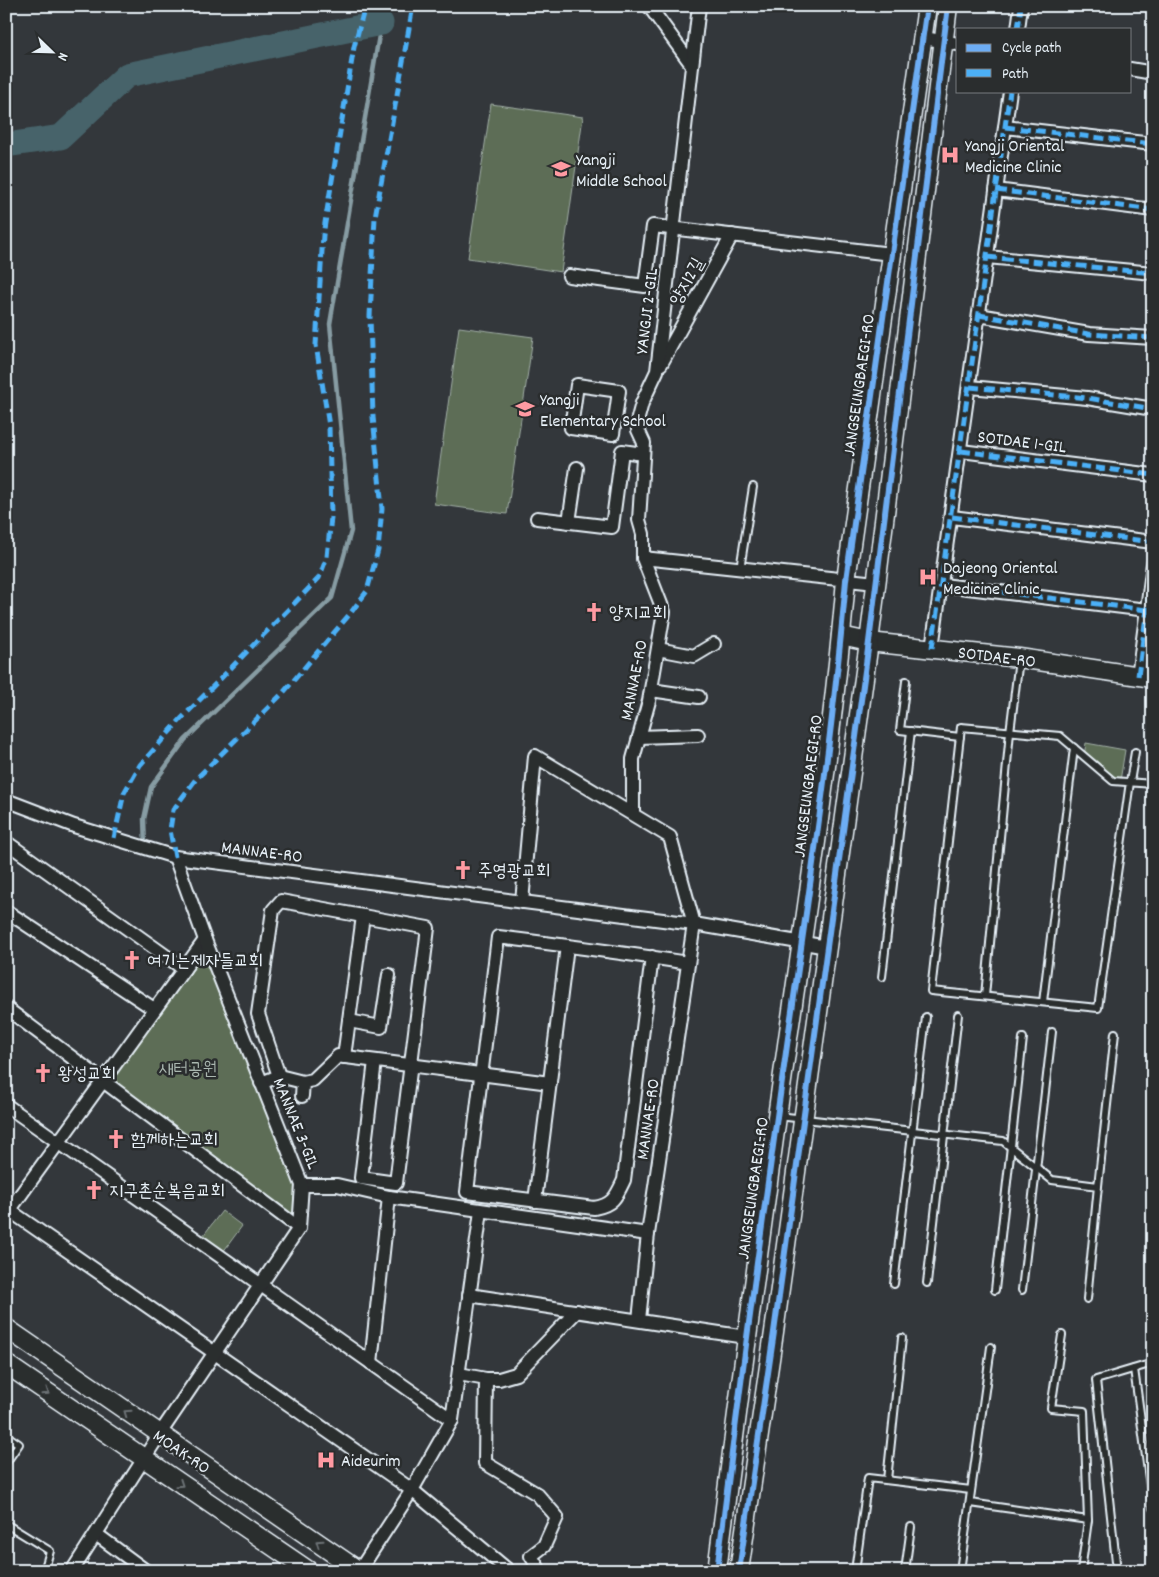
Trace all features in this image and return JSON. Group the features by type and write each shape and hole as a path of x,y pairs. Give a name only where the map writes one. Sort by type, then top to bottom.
{"street":[{"path":"649,6 692,65"},
{"name":"YANGJI 2-GIL","path":"638,418 642,403 657,371 699,6"},
{"name":"JANGSEUNGBAEGI-RO","path":"717,1571 746,1337 802,944 841,636 846,580 891,254 924,38 927,6"},
{"path":"739,1571 804,1119 869,642 900,374 951,43 948,6"},
{"path":"1018,28 1021,6"},
{"path":"924,38 951,43"},
{"path":"1132,70 1153,73"},
{"name":"SOTDAE 1-GIL","path":"932,648 943,585 1010,92"},
{"path":"1005,127 1116,138 1153,144"},
{"path":"996,190 1153,210"},
{"path":"569,276 645,286 653,226 891,254"},
{"name":"양지2길","path":"657,371 732,235"},
{"path":"987,257 1153,273"},
{"path":"979,315 1089,334 1153,338"},
{"path":"576,386 619,391 616,416 613,434 571,428 576,386"},
{"path":"970,387 1087,398 1153,409"},
{"path":"616,416 638,418 638,430 644,443 639,520 643,534 643,558 876,583"},
{"name":"SOTDAE 1-GIL","path":"961,450 1153,475"},
{"path":"537,518 612,527 622,451 643,454"},
{"path":"569,522 577,468"},
{"path":"952,517 1153,542"},
{"name":"MANNAE-RO","path":"633,813 633,759 651,690 664,612 643,558"},
{"path":"1145,677 1147,610 1153,564"},
{"path":"943,585 1147,610"},
{"name":"SOTDAE-RO","path":"841,636 869,642 1019,658 1145,677"},
{"path":"658,649 694,656 714,644"},
{"path":"651,690 699,697"},
{"path":"639,736 698,735"},
{"name":"MANNAE-RO","path":"522,902 535,756 633,813 670,837 694,924 648,1234 639,1320"},
{"name":"MANNAE-RO","path":"7,801 74,826 175,857 694,924 827,947"},
{"path":"6,842 184,969"},
{"name":"MANNAE 3-GIL","path":"72,1571 159,1435 299,1228 302,1184 204,940 175,857"},
{"path":"279,1076 258,1014 273,910 281,901 428,928 396,1183 361,1178 375,1061"},
{"path":"6,911 154,1009"},
{"path":"344,1057 363,916"},
{"path":"652,957 624,1180 617,1196 607,1206 594,1208 468,1192 498,937 652,957 688,962"},
{"path":"204,940 7,1211 412,1490 509,1571"},
{"path":"535,1201 567,946"},
{"path":"348,1021 381,1027 389,975"},
{"path":"6,1008 299,1228"},
{"path":"261,1082 279,1076 302,1082 313,1080 338,1056 550,1084"},
{"path":"302,1082 302,1096"},
{"path":"6,1105 452,1420"},
{"path":"302,1184 337,1185 389,1197 648,1234"},
{"path":"371,1363 389,1197"},
{"path":"359,1571 412,1490 452,1420 481,1211"},
{"path":"469,1295 746,1337"},
{"path":"459,1374 499,1379 516,1374 577,1311"},
{"name":"MOAK-RO","path":"6,1328 359,1571"},
{"name":"MOAK-RO","path":"6,1364 309,1571"},
{"path":"486,1378 485,1464 537,1494 557,1517 544,1546 531,1556 540,1571"},
{"path":"96,1534 146,1571"}],"lane":[{"path":"740,569 753,487"},
{"path":"985,996 1010,732 1019,658"},
{"path":"906,682 900,730 960,737"},
{"path":"1135,752 1130,782 1098,1008 931,991 962,727 1060,736 1113,781 1130,782 1153,784"},
{"path":"882,977 911,731"},
{"path":"1043,1002 1074,748"},
{"path":"927,1283 958,1015"},
{"path":"894,1284 926,1017"},
{"path":"1022,1290 1052,1032"},
{"path":"1087,1299 1115,1033"},
{"path":"995,1290 1024,1038"},
{"path":"777,1116 1003,1141 1052,1180 1098,1186"},
{"path":"1062,1335 1051,1408 1084,1412 1088,1520 1082,1571"},
{"path":"887,1480 902,1338"},
{"path":"960,1571 991,1347"},
{"path":"1117,1571 1096,1380 1153,1363"},
{"path":"1134,1369 1153,1508"},
{"path":"6,1435 20,1444 6,1463"},
{"path":"855,1571 868,1478 971,1490"},
{"path":"970,1503 1088,1520"},
{"path":"6,1524 50,1551 44,1571"},
{"path":"905,1571 911,1527"}],"green space":[{"path":"491,104 583,117 561,272 468,258"},
{"path":"459,327 533,337 507,514 434,504"},
{"path":"1086,743 1125,750 1120,781 1113,781 1084,756"},
{"name":"새터공원","path":"205,940 302,1185 299,1228 102,1080"},
{"path":"222,1211 242,1226 220,1256 199,1241"}],"waterway":[{"path":"145,847 144,819 151,787 185,740 332,598 351,531 330,324 384,6"},
{"path":"6,145 61,137 127,75 381,23"}],"marked path":[{"path":"114,838 124,793 140,765 182,718 319,578 327,557 331,517 329,426 316,345 323,235 354,47 365,6"},
{"path":"175,857 170,830 173,810 196,779 283,693 367,591 378,550 382,509 373,417 370,316 375,217 413,6"},
{"path":"1018,28 1021,6"},
{"path":"932,648 1010,92"},
{"path":"1005,127 1153,144"},
{"path":"996,190 1153,210"},
{"path":"987,257 1153,273"},
{"path":"979,315 1089,334 1153,338"},
{"path":"970,387 1087,398 1153,409"},
{"path":"961,451 1153,475"},
{"path":"952,517 1153,542"},
{"path":"1138,676 1153,564"},
{"path":"943,585 1147,610"}],"cycle path":[{"path":"717,1571 760,1238 835,695 846,580 927,6"},
{"path":"739,1571 774,1332 869,642 948,6"}],"place":[{"name":"Yangji Oriental Medicine Clinic","path":"950,155"},
{"name":"Yangji Middle School","path":"561,169"},
{"name":"Yangji Elementary School","path":"525,409"},
{"name":"Dajeong Oriental Medicine Clinic","path":"928,577"},
{"name":"양지교회","path":"594,612"},
{"name":"주영광교회","path":"463,870"},
{"name":"여기는제자들교회","path":"132,960"},
{"name":"왕성교회","path":"43,1073"},
{"name":"함께하는교회","path":"116,1139"},
{"name":"지구촌순복음교회","path":"94,1190"},
{"name":"Aideurim","path":"326,1460"}]}
